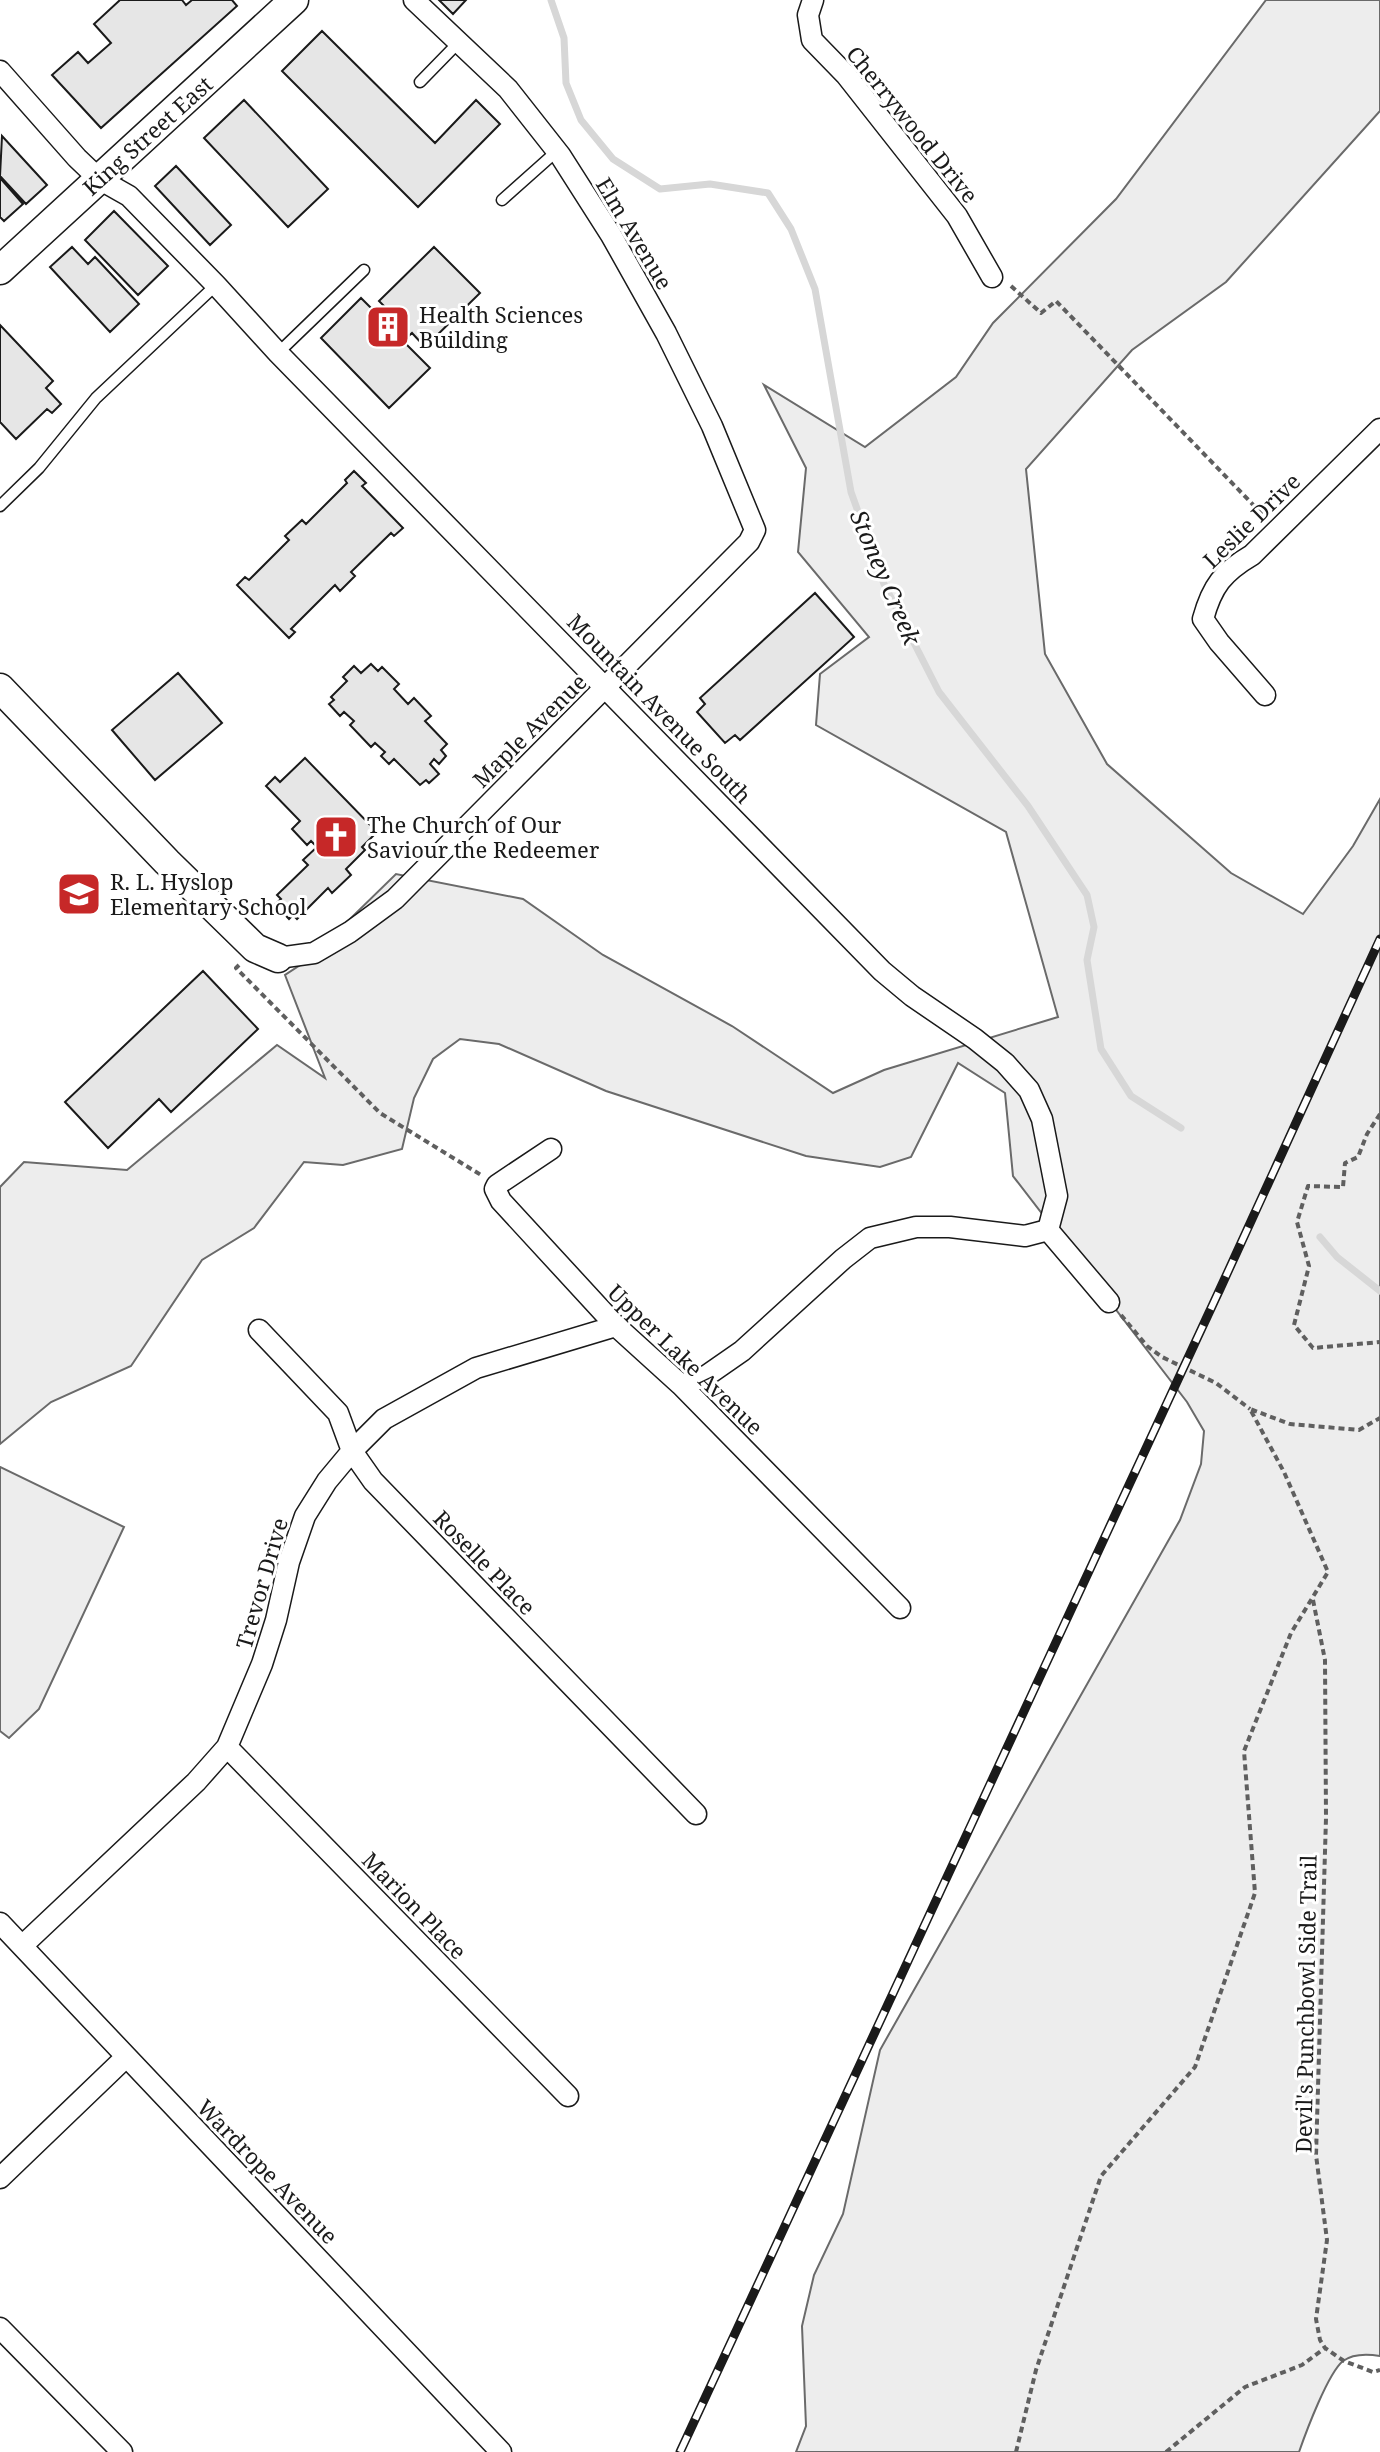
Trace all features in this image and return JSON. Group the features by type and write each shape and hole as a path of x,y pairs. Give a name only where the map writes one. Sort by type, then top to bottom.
{"main road":[{"name":"King Street East","path":"0,270 294,0"},
{"path":"0,688 167,862 255,948 278,958"}],"street":[{"name":"Elm Avenue","path":"414,0 508,89 557,151 611,235 666,333 712,426 755,530"},
{"name":"Cherrywood Drive","path":"813,0 808,15 812,40 846,75 948,203 992,277"},
{"name":"Mountain Avenue South","path":"0,71 77,158 99,179 129,196 278,353 882,971 1005,1063 1029,1090 1042,1119 1057,1196 1048,1230"},
{"name":"Leslie Drive","path":"1265,695 1203,619 1209,595 1229,569 1252,555 1380,429"},
{"name":"Maple Avenue","path":"278,958 314,953 350,932 395,899 749,542 755,530"},
{"path":"497,1185 551,1149"},
{"name":"Upper Lake Avenue","path":"497,1185 495,1189 501,1201 616,1326 681,1385 900,1608"},
{"path":"681,1385 706,1376 742,1351 870,1238 916,1227 950,1227 1025,1236 1048,1230 1109,1302"},
{"name":"Trevor Drive","path":"22,1946 196,1782 227,1747 262,1664 289,1562 305,1516 327,1481 352,1451 384,1419 476,1368 616,1326"},
{"name":"Roselle Place","path":"259,1330 338,1413 352,1451 384,1493 696,1814"},
{"name":"Marion Place","path":"227,1747 568,2096"},
{"name":"Wardrope Avenue","path":"0,1923 482,2443 501,2452"},
{"path":"0,2178 126,2057"},
{"path":"0,2328 122,2452"}],"lane":[{"path":"420,82 459,42"},
{"path":"502,200 557,151"},
{"path":"278,353 364,270"},
{"path":"0,506 39,468 96,398 216,285"}],"path":[{"path":"992,277 1016,288 1041,313 1056,301 1277,529"},
{"path":"236,968 380,1113 497,1185"},
{"path":"1380,1114 1367,1134 1358,1157 1345,1163 1343,1187 1308,1186 1297,1222 1309,1266 1294,1325 1313,1348 1380,1342"},
{"path":"1109,1302 1147,1346 1162,1357 1216,1383 1250,1409 1290,1424 1359,1430 1380,1418"},
{"path":"1016,2452 1036,2370 1101,2176 1195,2067 1255,1893 1244,1751 1291,1633 1328,1572 1284,1472 1250,1409"},
{"name":"Devil's Punchbowl Side Trail","path":"1312,1598 1325,1660 1326,1818 1316,2155 1327,2240 1316,2319 1320,2340 1325,2348"},
{"path":"1166,2452 1245,2387 1302,2365 1325,2348 1344,2361 1373,2372 1380,2370"}],"shaded area":[{"path":"1266,0 1380,0 1380,111 1226,282 1132,350 1026,469 1045,654 1107,764 1231,873 1303,914 1353,846 1380,799 1380,2356 1352,2357 1337,2368 1318,2404 1299,2452 796,2452 806,2426 802,2326 814,2275 843,2214 880,2050 1180,1520 1201,1464 1204,1431 1187,1402 1013,1176 1005,1093 958,1063 911,1157 880,1167 806,1156 606,1091 499,1044 460,1039 433,1059 414,1098 402,1149 343,1165 304,1162 254,1228 202,1260 131,1366 51,1402 0,1444 0,1187 24,1162 127,1170 277,1045 325,1078 285,975 308,960 396,874 523,899 603,955 732,1026 833,1093 884,1070 1058,1017 1006,832 816,725 820,674 869,637 798,552 806,468 764,385 865,447 956,377 993,323 1116,199"},
{"path":"0,1467 124,1527 39,1709 9,1738 0,1731"}],"building":[{"path":"120,0 182,0 186,5 192,0 232,0 237,6 101,128 52,75 78,52 88,63 111,43 94,24"},
{"path":"439,0 466,0 453,14"},
{"path":"322,31 435,143 476,100 500,124 418,207 282,71"},
{"path":"244,100 328,189 288,227 204,138"},
{"path":"2,136 47,185 26,204 0,176"},
{"path":"176,166 231,225 210,245 155,186"},
{"path":"0,178 23,204 4,221 0,217"},
{"path":"114,211 168,266 138,295 85,240"},
{"path":"72,247 88,264 95,257 139,304 110,332 50,267"},
{"name":"Health Sciences Building","path":"434,247 480,293 425,347 412,333 403,341 430,368 389,408 321,338 361,298 385,322 392,314 379,301"},
{"path":"0,325 53,381 46,388 61,404 52,413 47,409 16,439 0,422"},
{"path":"354,471 366,483 362,486 403,528 394,536 391,533 351,572 355,576 340,591 335,585 291,629 295,632 289,638 237,585 245,577 249,580 289,540 285,536 302,520 306,524 347,483 345,480"},
{"path":"815,593 854,637 740,740 735,735 725,743 697,712 705,704 700,698"},
{"path":"371,664 378,671 382,667 399,684 394,689 408,704 414,698 431,716 425,721 447,744 441,750 446,756 439,764 434,759 430,764 439,774 429,783 426,780 420,785 394,759 389,764 381,756 385,752 375,743 371,747 350,725 354,721 344,712 340,716 329,704 334,700 331,697 347,681 343,677 354,666 361,673"},
{"path":"178,673 222,723 155,780 112,730"},
{"name":"The Church of Our Saviour the Redeemer","path":"305,758 377,832 346,869 351,875 332,893 328,888 297,919 293,915 289,919 275,904 281,899 277,895 308,865 303,860 317,847 311,841 307,845 292,829 300,821 266,786 275,777 280,782"},
{"path":"203,971 258,1029 171,1112 159,1099 108,1148 65,1102"}],"waterway":[{"name":"Stoney Creek","path":"551,0 564,38 566,83 581,120 613,159 660,189 710,184 768,193 791,229 815,289 851,492 884,584 939,692 1028,806 1087,895 1094,927 1087,960 1101,1049 1131,1096 1181,1128"},
{"name":"Stoney Creek","path":"1320,1237 1337,1257 1380,1291"}],"railway":[{"path":"680,2452 1380,939"}],"place":[{"name":"Health Sciences Building","path":"388,327"},
{"name":"The Church of Our Saviour the Redeemer","path":"336,837"},
{"name":"R. L. Hyslop Elementary School","path":"79,894"}]}
